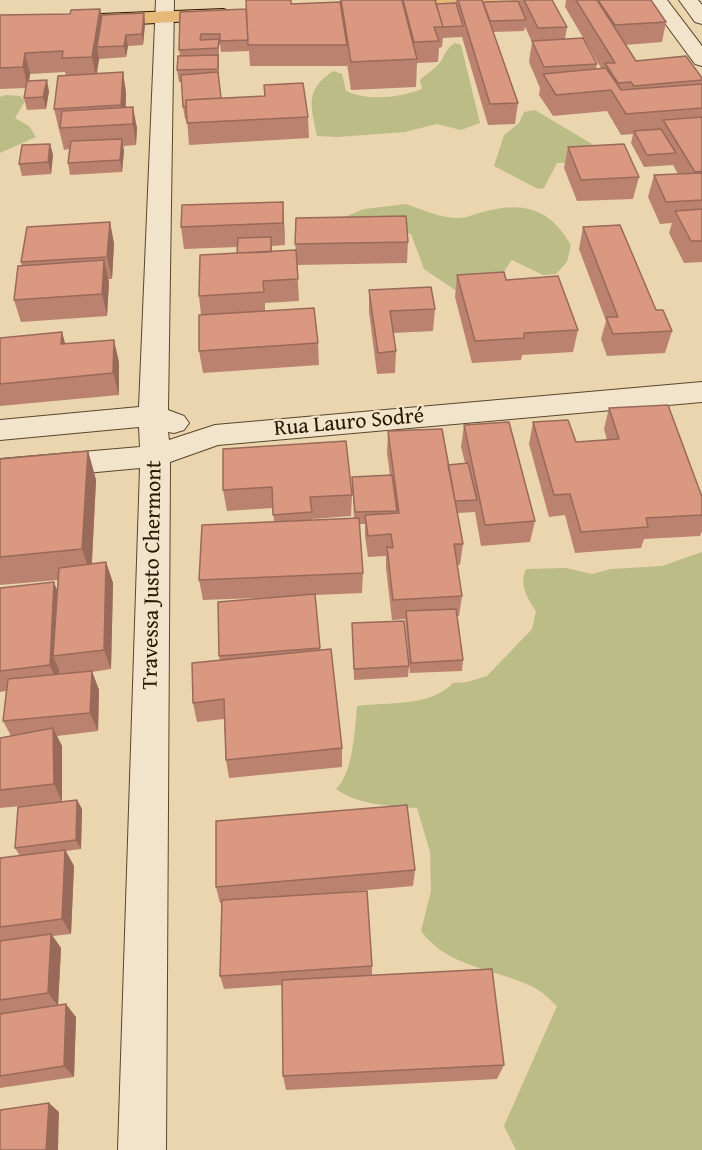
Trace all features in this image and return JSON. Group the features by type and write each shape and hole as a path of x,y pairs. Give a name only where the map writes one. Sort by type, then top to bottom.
{"main road":[{"path":"416,6 514,0"},
{"path":"82,21 165,9 237,14"}],"street":[{"path":"657,0 702,60"},
{"path":"688,0 702,18"},
{"name":"Travessa Justo Chermont","path":"142,1150 155,456 153,416 165,9"},
{"name":"Rua Lauro Sodré","path":"0,470 155,456 215,435 702,392"},
{"path":"0,430 153,416 215,435"}],"green space":[{"path":"455,43 461,45 480,123 461,130 437,124 405,132 337,137 317,136 312,99 317,85 333,71 342,74 346,91 374,97 404,95 422,89 420,80 439,64"},
{"path":"20,96 25,101 15,118 29,126 36,137 0,153 0,97"},
{"path":"535,110 607,153 591,163 557,163 544,188 538,189 494,166 504,135 519,123 524,112"},
{"path":"406,204 452,218 466,217 500,208 525,208 536,211 555,224 571,245 567,262 556,274 543,275 512,260 494,285 476,284 455,290 424,269 411,234 335,221 364,209"},
{"path":"702,552 702,1150 516,1150 504,1126 557,1006 535,988 445,953 432,944 421,931 431,891 430,852 417,808 364,802 336,789 342,782 350,762 357,706 421,700 444,691 453,683 467,682 487,676 532,629 536,611 527,596 524,585 526,569 566,568 592,574 611,569 662,566"}],"building":[{"path":"246,0 291,0 291,4 340,2 347,45 248,45"},
{"path":"341,0 402,0 417,59 351,62"},
{"path":"403,0 435,0 443,27 434,27 439,41 414,42"},
{"path":"458,0 482,0 518,103 490,104"},
{"path":"524,0 552,0 567,27 538,28"},
{"path":"576,0 597,0 636,61 686,56 702,80 634,86 631,82 618,83 605,63 615,63"},
{"path":"598,0 651,0 666,22 615,25"},
{"path":"518,1 526,20 490,21 483,2"},
{"path":"456,3 463,26 443,27 436,4"},
{"path":"100,9 92,57 62,58 63,51 25,53 23,67 0,68 0,15 70,14 71,10"},
{"path":"246,9 248,40 220,41 220,34 201,34 200,40 219,39 218,48 179,50 180,12"},
{"path":"144,13 142,34 126,35 124,46 97,47 102,15"},
{"path":"583,38 597,64 544,67 532,41"},
{"path":"218,55 218,69 177,70 178,56"},
{"path":"606,68 621,90 702,84 702,108 626,114 611,90 556,95 543,74"},
{"path":"123,72 121,105 54,109 58,76"},
{"path":"218,72 221,98 186,100 186,107 183,107 181,75"},
{"path":"47,80 43,97 24,98 27,81"},
{"path":"303,83 308,117 187,123 186,100 265,96 264,85"},
{"path":"133,107 133,124 60,128 62,111"},
{"path":"702,117 702,171 695,172 663,120"},
{"path":"661,129 676,153 647,155 634,131"},
{"path":"122,139 120,160 68,163 71,141"},
{"path":"50,144 48,162 19,164 22,145"},
{"path":"624,144 639,177 581,180 568,147"},
{"path":"702,173 702,200 666,202 654,175"},
{"path":"283,202 283,223 181,227 182,205"},
{"path":"702,209 702,241 691,241 675,211"},
{"path":"406,216 408,242 295,244 296,218"},
{"path":"110,222 107,257 21,262 27,227"},
{"path":"620,225 656,310 663,310 672,331 613,334 606,317 618,317 583,227"},
{"path":"271,237 271,252 237,253 238,238"},
{"path":"296,250 298,279 263,281 264,292 199,296 200,255"},
{"path":"104,260 102,294 14,300 18,266"},
{"path":"504,272 506,280 558,276 578,330 524,333 524,338 475,341 457,275"},
{"path":"431,287 435,309 390,311 396,351 378,353 369,290"},
{"path":"314,308 318,343 199,351 199,315"},
{"path":"62,332 61,344 114,340 113,373 0,384 0,338"},
{"path":"668,405 702,497 702,515 646,518 648,527 581,532 570,494 554,495 533,422 568,420 576,442 619,439 609,408"},
{"path":"509,422 535,521 485,525 464,425"},
{"path":"442,429 463,544 454,544 462,596 393,600 387,547 393,548 391,534 368,536 365,515 399,513 388,431"},
{"path":"346,441 352,495 310,497 312,512 273,515 272,487 223,490 223,449"},
{"path":"88,451 82,549 0,557 0,459"},
{"path":"468,463 477,500 455,501 448,465"},
{"path":"392,475 397,511 355,512 352,477"},
{"path":"359,518 363,573 199,580 202,525"},
{"path":"106,562 104,650 53,656 59,568"},
{"path":"54,582 50,665 0,671 0,588"},
{"path":"315,594 320,648 219,656 218,602"},
{"path":"456,609 463,660 411,663 406,611"},
{"path":"404,621 409,666 354,669 352,623"},
{"path":"331,649 342,748 226,760 224,699 193,703 192,663"},
{"path":"92,671 90,713 3,721 8,679"},
{"path":"53,728 54,784 0,790 0,738"},
{"path":"77,800 76,840 15,848 18,807"},
{"path":"407,805 415,870 216,887 216,821"},
{"path":"65,850 62,919 0,927 0,858"},
{"path":"367,891 372,966 220,976 222,900"},
{"path":"51,934 48,993 0,1000 0,941"},
{"path":"492,969 504,1065 283,1076 282,980"},
{"path":"66,1004 64,1066 0,1076 0,1014"},
{"path":"49,1103 46,1150 0,1150 0,1110"}]}
